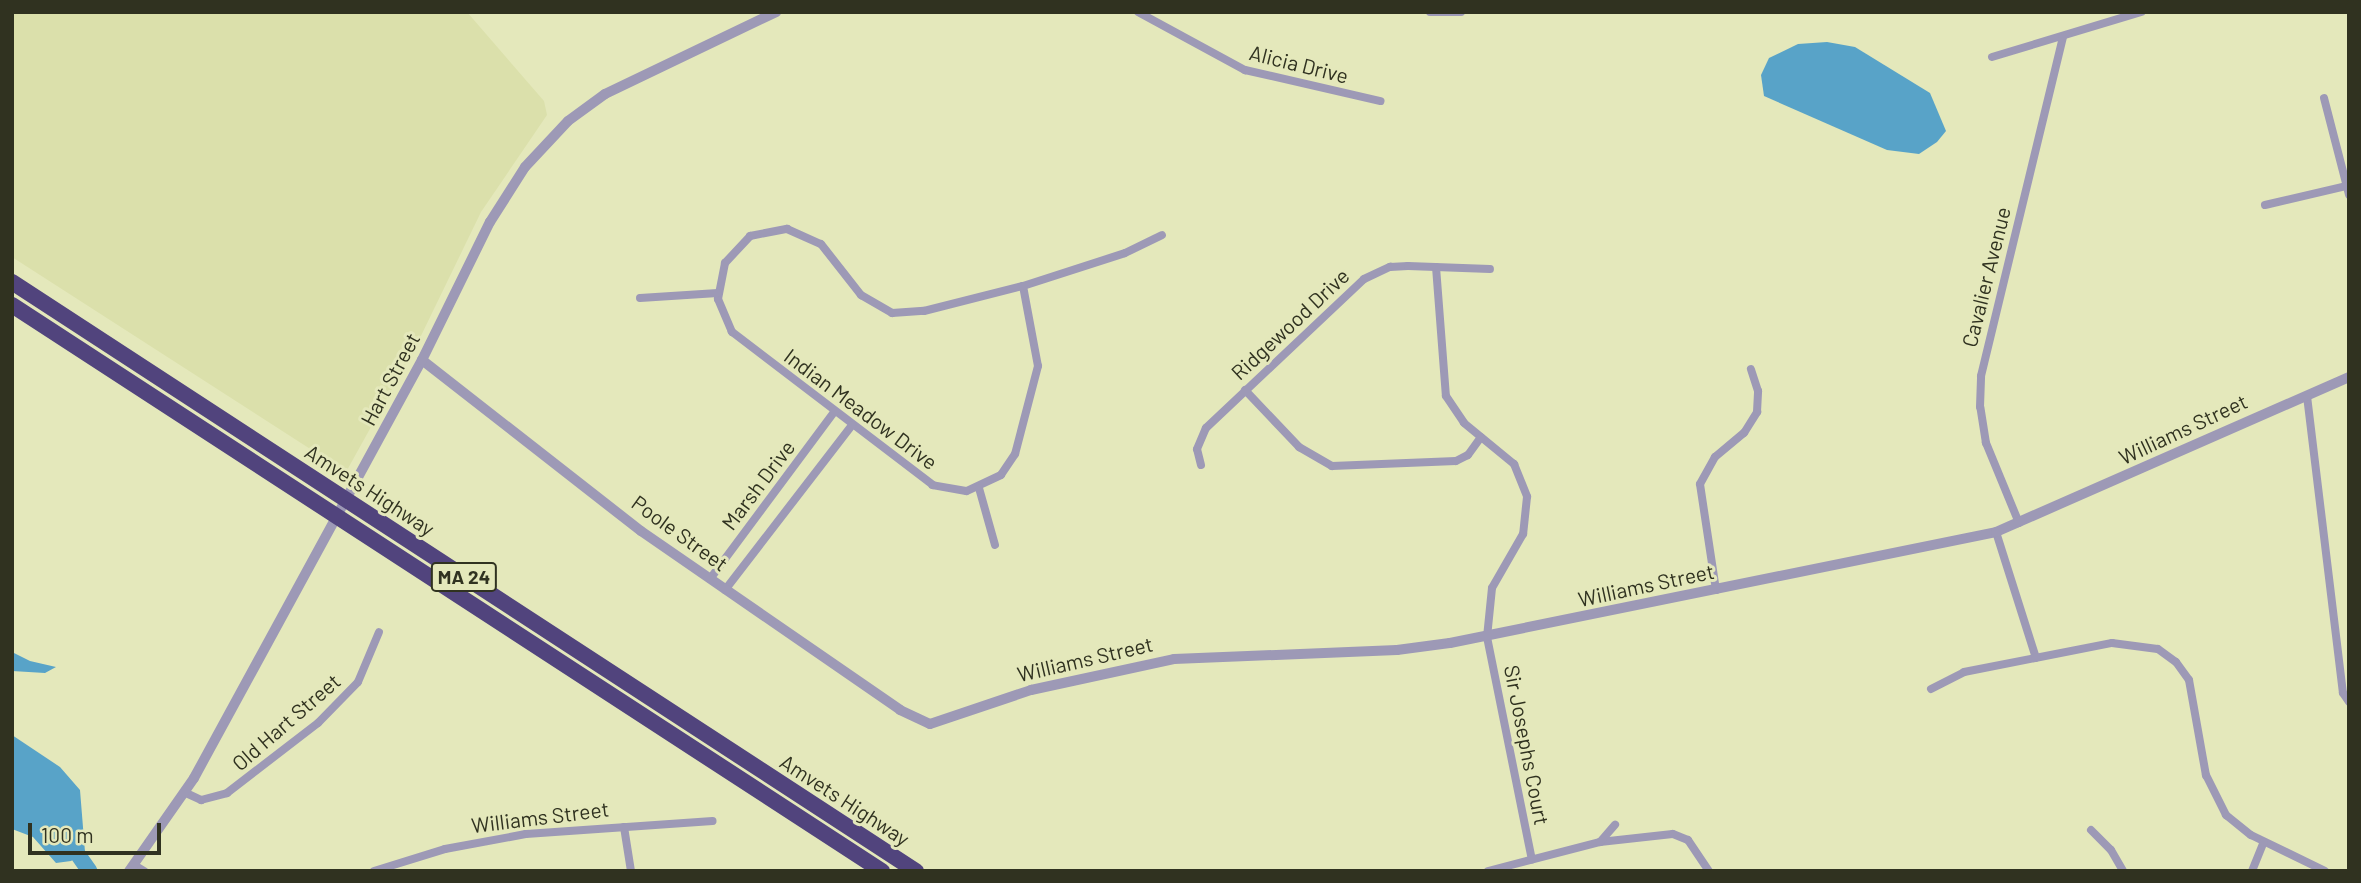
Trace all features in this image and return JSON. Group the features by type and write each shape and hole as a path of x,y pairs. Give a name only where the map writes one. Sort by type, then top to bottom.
{"highway":[{"name":"Amvets Highway","path":"12,282 916,871"},
{"name":"Amvets Highway","path":"12,305 882,871"}],"street":[{"name":"Hart Street","path":"136,869 186,793 329,533 422,360 494,213 552,135 614,89 776,12"},
{"name":"Alicia Drive","path":"1138,12 1245,70 1380,101"},
{"path":"1430,12 1461,12"},
{"path":"1992,57 2141,12"},
{"name":"Cavalier Avenue","path":"2019,523 1986,443 1980,383 2063,37"},
{"path":"2265,205 2348,190 2325,98"},
{"path":"640,298 718,293 722,268 736,248 756,233 780,229 816,240 861,295 892,313 924,311 1023,285 1125,253 1162,234"},
{"name":"Ridgewood Drive","path":"1201,465 1197,449 1203,433 1364,279 1390,267 1490,269"},
{"name":"Sir Josephs Court","path":"1436,267 1446,396 1464,423 1518,470 1528,506 1523,534 1492,588 1487,637 1532,860"},
{"path":"995,545 979,488 1001,475 1012,460 1037,373 1037,350 1023,285"},
{"name":"Indian Meadow Drive","path":"718,293 723,317 736,336 834,412 933,485 959,492 979,488"},
{"name":"Poole Street","path":"422,360 641,531 900,710 925,722"},
{"path":"1716,590 1700,484 1715,457 1744,433 1756,412 1758,391 1751,369"},
{"name":"Williams Street","path":"925,722 950,720 1031,690 1174,659 1397,650 1487,637 1996,532 2349,377"},
{"path":"1245,390 1299,447 1332,466 1456,461 1468,455 1481,437"},
{"path":"2307,396 2343,693 2349,702"},
{"name":"Marsh Drive","path":"710,579 834,412"},
{"name":"Marsh Drive","path":"726,590 852,425"},
{"path":"1996,532 2036,658"},
{"name":"Old Hart Street","path":"186,793 201,800 227,793 318,723 358,682 379,632"},
{"path":"1931,689 1964,672 2122,643 2167,654 2189,680 2203,762 2214,797 2234,823 2264,842 2325,871"},
{"name":"Williams Street","path":"374,871 445,849 517,835 713,821"},
{"path":"1600,842 1615,825"},
{"path":"624,827 631,871"},
{"path":"2091,830 2112,850 2123,871"},
{"path":"1488,871 1600,842 1673,834 1688,840 1709,871"},
{"path":"2252,871 2264,842"}],"shaded area":[{"path":"12,12 467,12 544,101 547,115 481,212 417,344 346,472 12,257"}],"water":[{"path":"1827,42 1855,47 1930,93 1946,131 1937,142 1919,154 1887,150 1764,96 1761,75 1769,58 1798,44"},
{"path":"12,652 30,661 56,667 45,673 12,671"},
{"path":"12,735 60,767 80,790 85,852 71,861 56,863 33,837 12,829"}],"waterway":[{"path":"67,839 89,871"}]}
